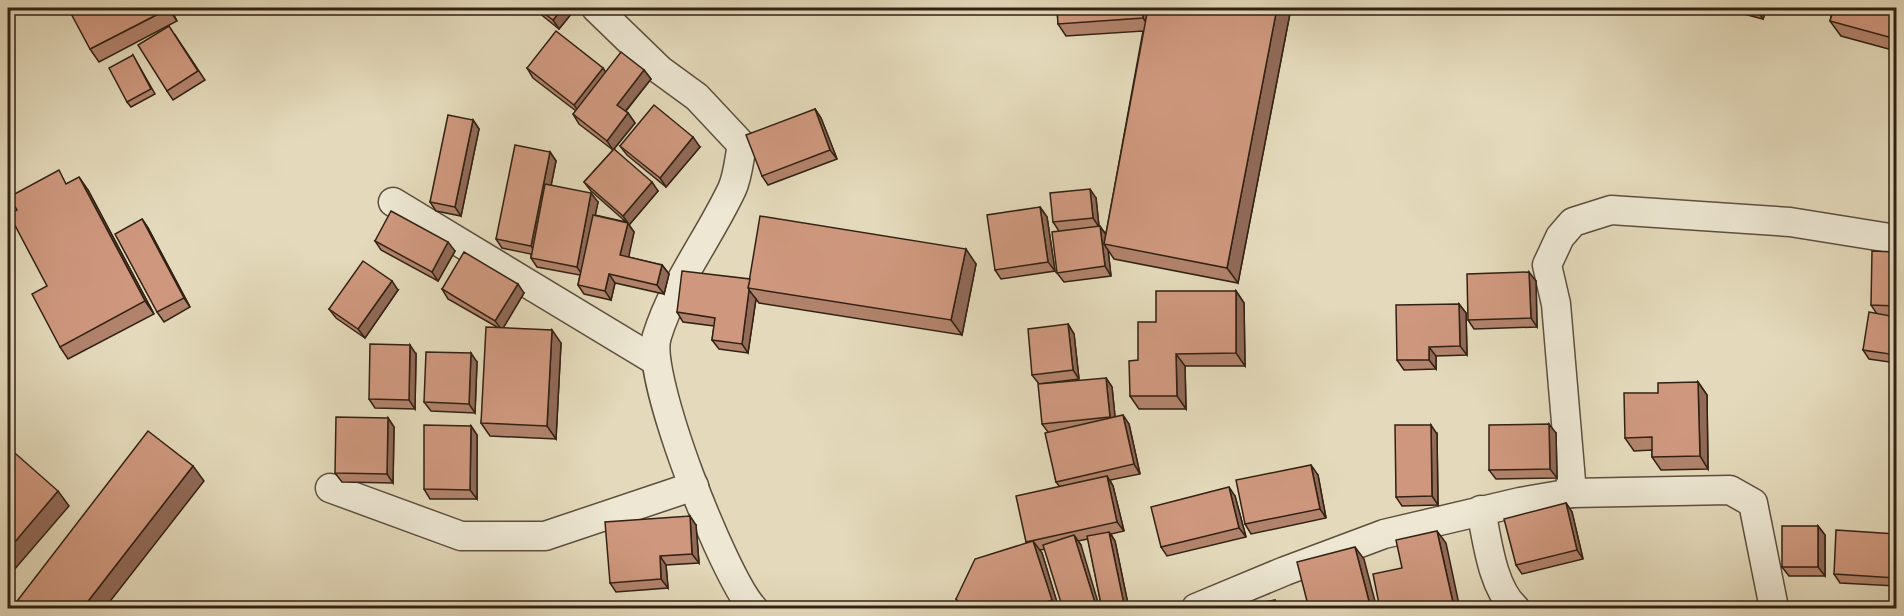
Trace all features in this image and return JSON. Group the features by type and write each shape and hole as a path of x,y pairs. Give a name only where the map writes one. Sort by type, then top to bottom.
{"street":[{"path":"596,8 660,70 697,98 742,145 733,187 669,304 656,338 656,361 662,397 694,486 718,544 753,609"},
{"path":"393,202 656,361"},
{"path":"1572,493 1556,304 1547,265 1560,237 1573,222 1611,210 1790,222 1896,239"},
{"path":"330,488 460,536 545,536 694,486"},
{"path":"1196,609 1285,571 1384,534 1480,510 1572,493 1730,490 1753,503 1774,609"},
{"path":"1480,510 1493,567 1509,603 1515,609"}],"building":[{"path":"68,8 168,8 168,9 90,49"},
{"path":"537,8 563,8 553,20"},
{"path":"1057,8 1143,8 1143,18 1058,24"},
{"path":"1148,8 1277,8 1227,268 1104,244"},
{"path":"1834,8 1896,8 1896,39 1830,21"},
{"path":"169,26 198,71 167,91 138,45"},
{"path":"556,31 603,68 574,105 527,68"},
{"path":"621,52 644,70 617,105 628,113 607,141 573,114"},
{"path":"133,55 151,89 127,102 109,68"},
{"path":"654,105 693,137 660,178 620,146"},
{"path":"815,109 830,150 762,176 746,135"},
{"path":"448,115 473,120 455,207 430,202"},
{"path":"515,145 550,152 531,246 496,239"},
{"path":"614,149 652,182 623,216 584,182"},
{"path":"59,170 66,184 79,177 145,301 60,347 32,294 47,286 9,214 17,210 9,197"},
{"path":"545,184 591,193 577,267 531,258"},
{"path":"1090,189 1093,218 1053,222 1050,193"},
{"path":"1040,207 1048,262 995,270 987,215"},
{"path":"391,211 448,242 432,272 375,241"},
{"path":"593,215 628,223 620,255 662,265 657,285 609,274 605,291 578,285"},
{"path":"760,216 966,249 951,320 748,288"},
{"path":"142,219 184,298 157,312 115,234"},
{"path":"1100,226 1105,266 1057,273 1052,232"},
{"path":"1872,251 1896,252 1896,306 1871,305"},
{"path":"464,252 518,284 495,321 442,289"},
{"path":"363,261 392,281 358,329 329,309"},
{"path":"682,271 750,279 742,344 712,340 715,318 677,312"},
{"path":"1529,272 1531,318 1468,320 1467,274"},
{"path":"1156,291 1236,291 1236,353 1176,354 1177,396 1130,396 1129,361 1138,360 1138,322 1156,322"},
{"path":"1459,304 1460,346 1429,347 1429,360 1397,360 1396,305"},
{"path":"1869,312 1896,317 1896,355 1863,350"},
{"path":"1068,324 1073,370 1032,375 1028,329"},
{"path":"486,327 552,330 547,426 481,423"},
{"path":"370,344 410,345 409,400 369,399"},
{"path":"426,352 471,353 469,404 424,402"},
{"path":"1106,378 1110,417 1042,424 1038,384"},
{"path":"1698,382 1700,456 1652,457 1652,437 1625,438 1624,393 1658,393 1658,383"},
{"path":"1123,415 1134,464 1056,482 1045,433"},
{"path":"336,417 388,418 387,474 335,473"},
{"path":"1549,424 1550,469 1489,470 1489,425"},
{"path":"424,425 471,426 470,490 424,489"},
{"path":"1395,425 1431,425 1432,496 1396,497"},
{"path":"148,431 193,466 82,609 11,609"},
{"path":"8,447 58,491 8,550"},
{"path":"1311,465 1320,509 1245,524 1236,480"},
{"path":"1107,476 1117,522 1026,542 1016,496"},
{"path":"1229,487 1239,528 1161,547 1151,507"},
{"path":"1566,503 1577,550 1516,565 1504,519"},
{"path":"690,516 692,554 660,556 661,579 610,583 605,522"},
{"path":"1782,526 1818,526 1818,567 1782,567"},
{"path":"1836,530 1896,534 1896,578 1834,574"},
{"path":"1437,531 1454,607 1448,609 1380,609 1373,574 1402,568 1396,540"},
{"path":"1109,532 1125,609 1102,609 1087,536"},
{"path":"1074,535 1097,609 1063,609 1043,545"},
{"path":"1033,541 1052,600 1026,609 965,609 956,599 975,559"},
{"path":"1355,547 1371,609 1309,609 1297,562"},
{"path":"1275,600 1276,609 1232,609 1232,608"}]}
